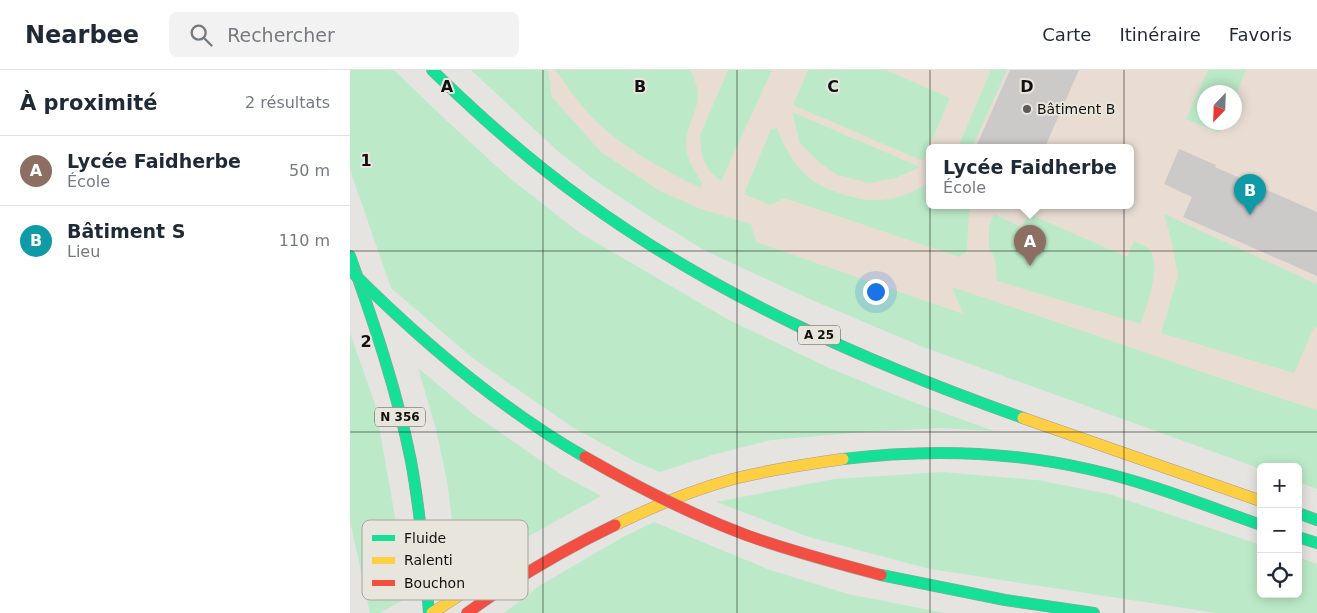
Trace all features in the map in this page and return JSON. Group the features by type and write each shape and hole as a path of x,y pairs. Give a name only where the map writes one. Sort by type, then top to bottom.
{"highway":[{"name":"A 25","path":"432,70 500,134 583,199 671,258 756,306 853,351 961,395 1257,500"},
{"name":"N 356","path":"350,256 369,308 398,410 416,490 420,520"},
{"path":"350,270 410,328 472,381 532,425 578,453 650,492 726,527 804,554 881,575 1005,600 1094,613"},
{"path":"528,572 544,561 627,519 722,482 832,460 906,454 992,455 1064,464 1148,487 1257,524"},
{"path":"1302,515 1317,520"},
{"path":"1302,538 1317,544"},
{"path":"528,560 544,561"},
{"name":"N 356","path":"429,600 430,613"},
{"path":"430,613 450,600"},
{"path":"467,613 486,600"}],"shaded area":[{"path":"471,70 1317,70 1317,475 1302,469 1302,463 1284,463 711,252 560,153"}],"green space":[{"path":"350,70 394,70 507,176 580,233 729,320 827,367 905,399 994,431 942,428 863,432 771,440 712,455 660,472 636,462 574,428 475,360 391,288 350,170"},
{"path":"471,70 548,70 552,97 601,152 660,191 701,209 751,224 756,242 963,314 952,287 1317,410 1317,489 1302,483 1302,463 1257,463 1257,468 923,347 805,297 704,250 596,181 560,153"},
{"path":"555,70 690,70 698,92 698,100 690,124 686,149 691,164 702,183 701,188 641,156 613,136 584,108"},
{"path":"728,70 772,70 721,181 710,172 702,157 700,135"},
{"path":"808,70 886,70 950,98 930,144 926,144 926,154 923,161 793,105"},
{"path":"991,70 1007,70 973,144 959,144"},
{"path":"1208,70 1246,70 1240,85 1201,85"},
{"path":"1197,94 1197,124 1186,119"},
{"path":"792,112 920,167 896,178 869,183 837,175 820,163 800,143"},
{"path":"777,128 788,152 800,169 808,177 831,190 857,198 882,200 905,195 926,184 926,209 970,209 967,251 959,257 784,198 770,205 744,194 771,129"},
{"path":"994,214 1022,227 1029,214 1127,257 1134,241 1148,248 1154,263 1154,274 1150,296 1141,324 997,281 995,259 989,247 989,227"},
{"path":"1164,214 1317,284 1317,328 1314,327 1294,373 1161,333 1178,276"},
{"path":"350,333 375,404 395,520 362,520 362,576 350,521"},
{"path":"418,368 472,413 562,475 601,496 528,537 528,520 452,520 447,481 436,429"},
{"path":"943,472 1037,480 1109,494 1257,544 1257,598 1302,598 1302,558 1317,564 1317,613 1216,613 930,569 809,537 716,502 834,479"},
{"path":"654,522 770,570 848,594 945,613 504,613 521,600 528,600 528,594 539,586 623,537"},
{"path":"367,600 403,600 380,613 370,613"}],"building":[{"name":"Bâtiment B","path":"1010,70 1079,70 1046,144 977,144"},
{"path":"1179,149 1317,212 1317,276 1183,217 1192,197 1164,184"}],"traffic: fast":[{"path":"432,70 468,105 544,170 635,235 687,267 796,325 851,350 965,397 1023,418"},
{"path":"350,256 368,306 399,409 411,461 420,520"},
{"path":"350,270 404,322 491,395 553,438 585,457"},
{"path":"843,459 935,453 966,453 1027,458 1088,469 1132,480 1257,524"},
{"path":"1302,514 1317,520"},
{"path":"1302,538 1317,543"},
{"path":"881,575 1005,600 1094,613"},
{"path":"428,600 429,613"}],"traffic: slow":[{"path":"1023,418 1257,500"},
{"path":"615,525 673,499 733,479 843,459"},
{"path":"432,613 452,600"}],"traffic: jam":[{"path":"585,457 624,479 725,527 796,552 881,575"},
{"path":"528,573 615,525"},
{"path":"467,613 486,600"}],"place":[{"name":"Bâtiment B","path":"1027,109"},
{"name":"Bâtiment S","path":"1250,215"},
{"name":"Lycée Faidherbe","path":"1030,266"}]}
